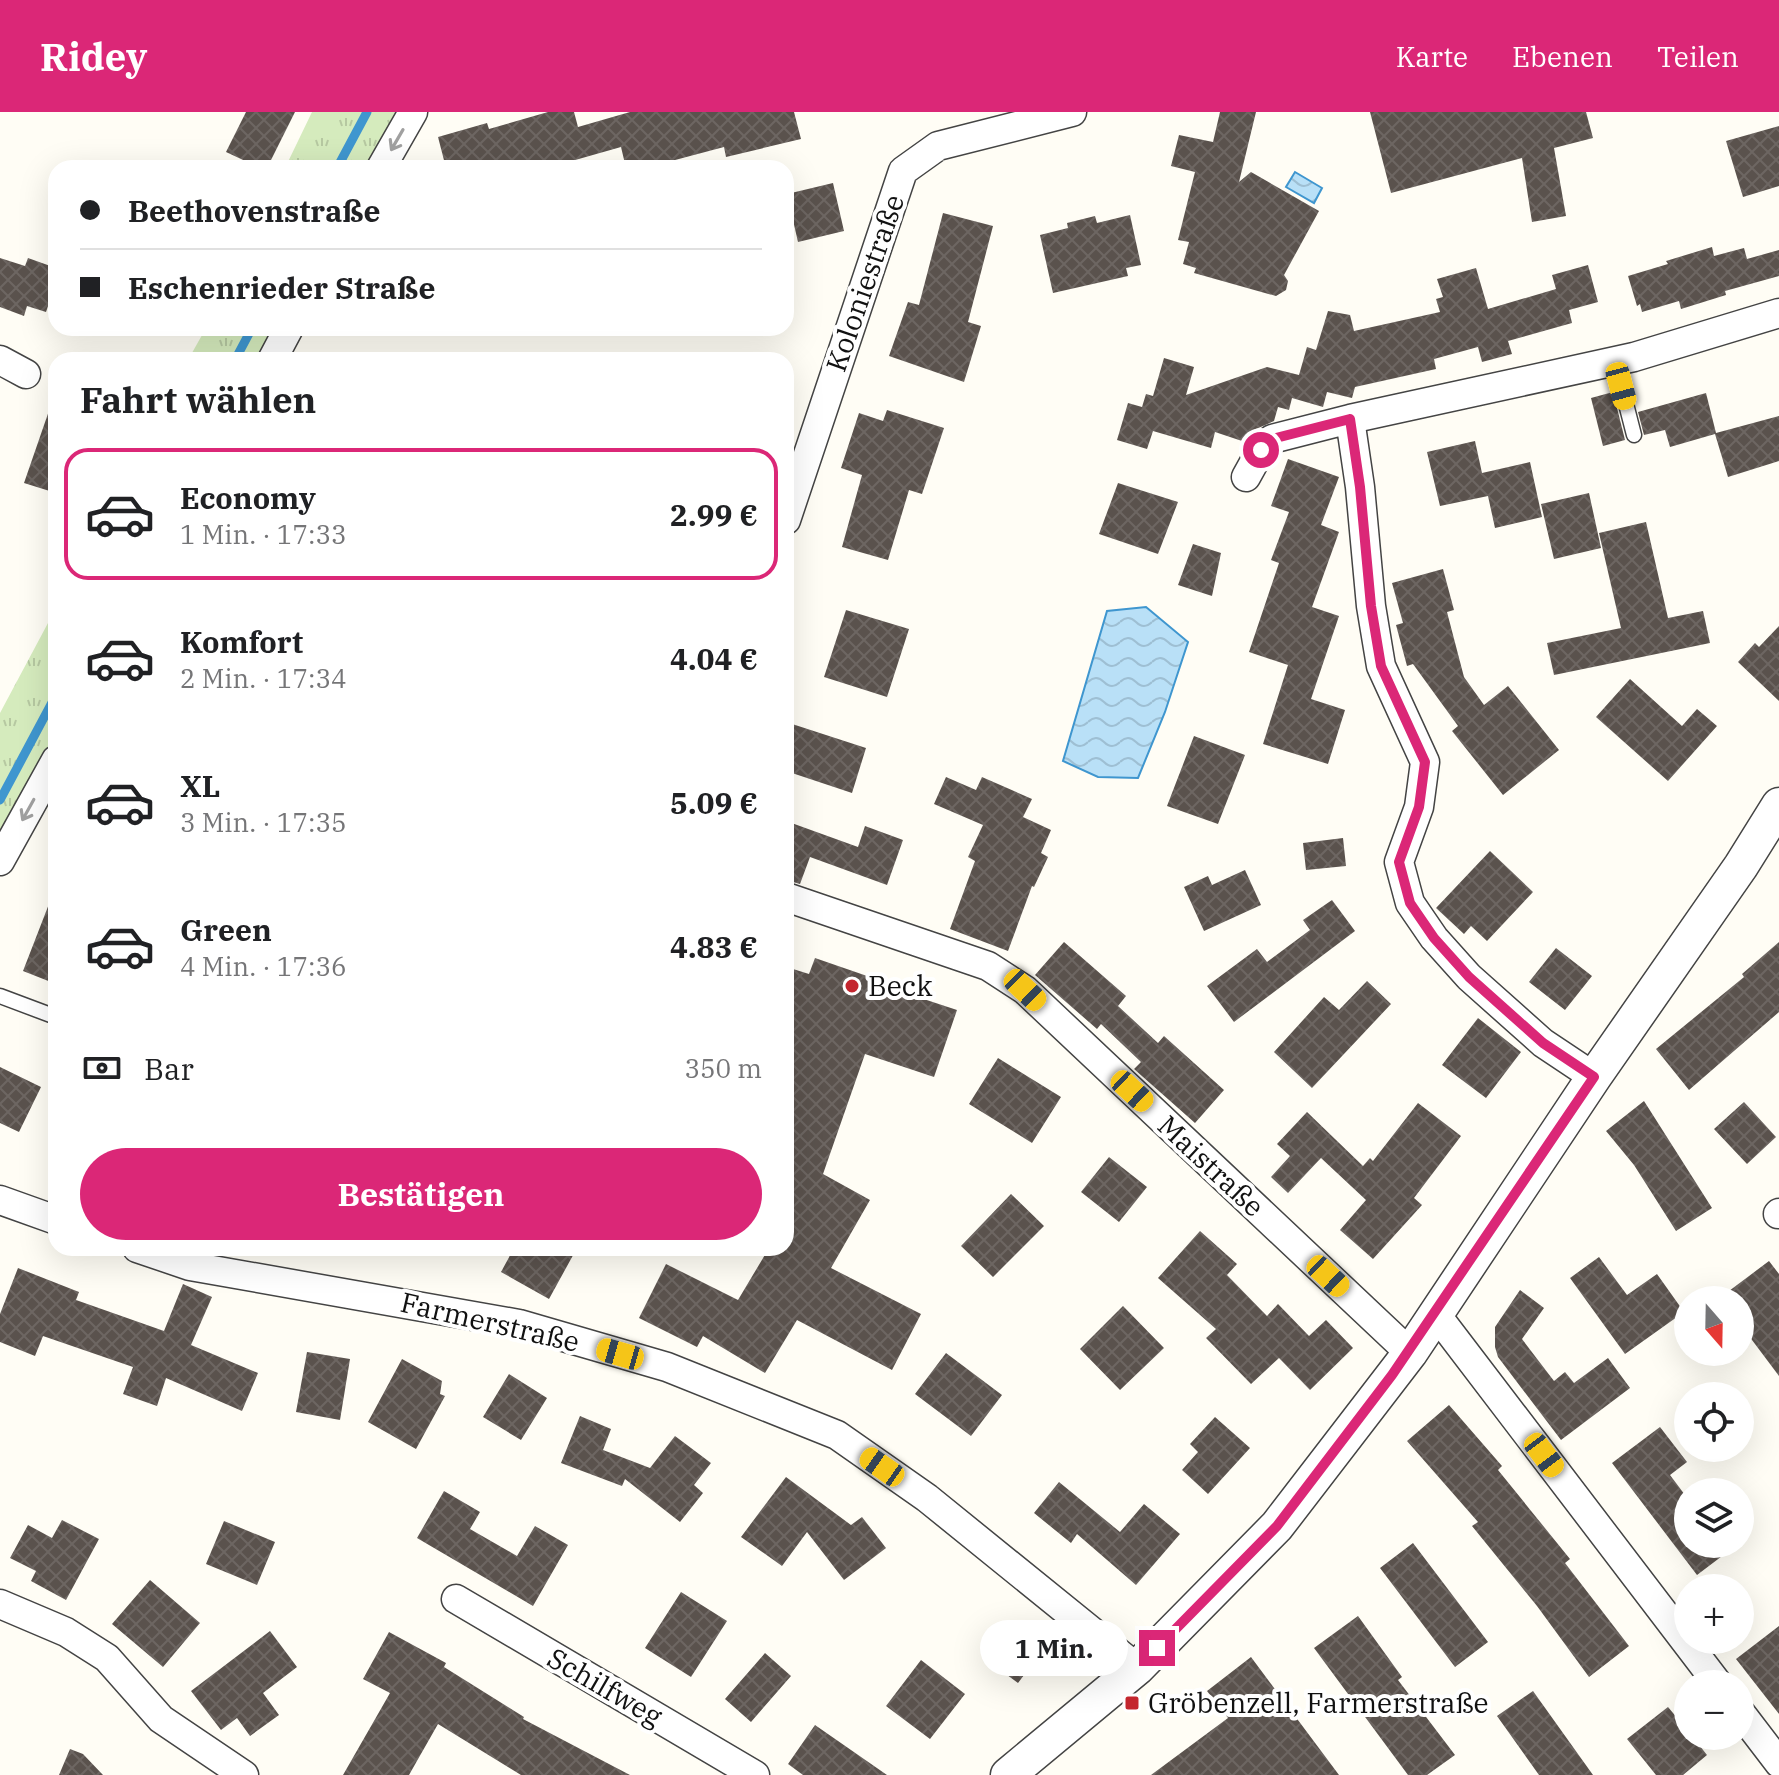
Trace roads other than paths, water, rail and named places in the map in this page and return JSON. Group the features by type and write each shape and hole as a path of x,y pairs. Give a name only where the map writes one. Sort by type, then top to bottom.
{"street":[{"path":"386,160 413,112"},
{"name":"Koloniestraße","path":"794,496 903,171 938,146 1072,112"},
{"path":"1246,477 1261,450 1272,439 1615,361 1779,313"},
{"path":"0,360 26,374"},
{"path":"1350,419 1371,606 1381,666 1425,762 1419,807 1399,862 1410,903 1434,938 1469,977 1543,1043 1594,1077"},
{"path":"0,861 48,774"},
{"path":"1008,1775 1137,1668 1277,1526 1410,1353 1594,1077 1741,866 1779,805"},
{"name":"Maistraße","path":"794,900 988,966 1025,990 1410,1353"},
{"path":"0,1200 48,1217"},
{"name":"Farmerstraße","path":"161,1256 190,1266 519,1324 667,1367 837,1435 927,1498 1137,1668"},
{"path":"1435,1313 1707,1670"},
{"name":"Schilfweg","path":"456,1599 755,1775"},
{"path":"0,1604 66,1632 107,1658 161,1719 244,1775"},
{"path":"1754,1730 1779,1763"}],"lane":[{"path":"1615,361 1634,435"},
{"path":"0,996 48,1014"}],"water":[{"path":"1295,172 1322,188 1314,203 1286,187"},
{"path":"1146,607 1188,642 1165,712 1138,778 1098,777 1063,761 1107,611"}],"waterway":[{"path":"341,160 367,112"},
{"path":"239,352 248,336"},
{"path":"0,800 48,710"}],"place":[{"name":"Beck","path":"852,986"},
{"name":"Gröbenzell, Farmerstraße","path":"1132,1703"}]}
